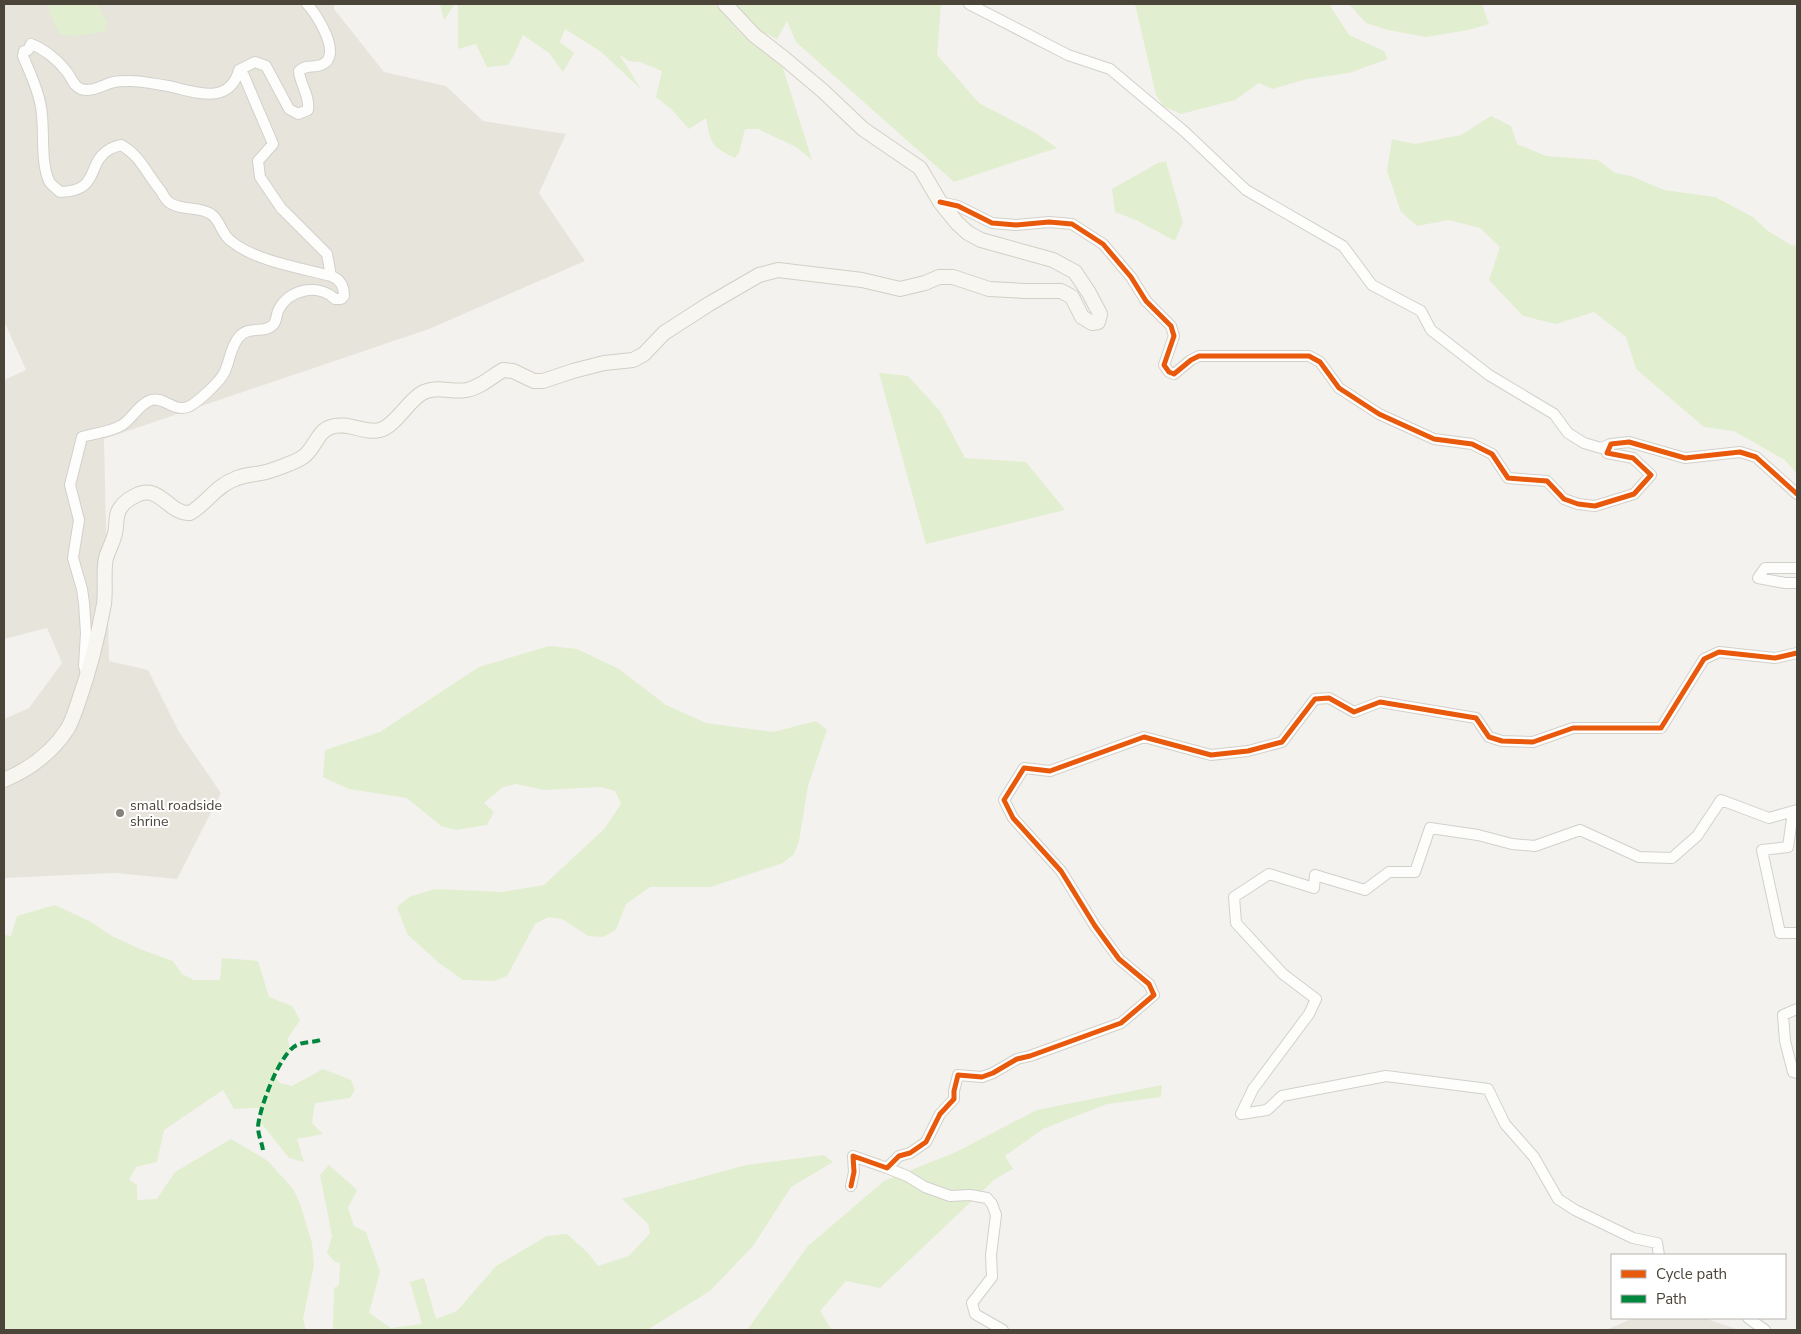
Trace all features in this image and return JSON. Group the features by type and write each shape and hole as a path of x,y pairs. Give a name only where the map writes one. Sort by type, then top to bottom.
{"main road":[{"path":"4,780 27,770 42,759 69,726 87,676 104,604 106,558 116,533 118,512 126,501 140,494 148,492 155,494 179,511 190,513 229,481 268,471 304,456 327,428 340,425 373,431 384,429 416,398 430,390 469,390 503,370 513,371 534,381 543,381 552,380 573,370 604,363 633,360 644,354 664,334 709,304 759,275 778,270 862,280 900,289 939,277 953,277 989,289 1061,290 1072,297 1082,317 1092,323 1098,322 1100,314 1075,272 1054,260 981,240 968,233 940,202 920,168 863,129 785,58 754,35 725,4"}],"street":[{"path":"87,676 84,666 86,633 82,589 73,558 78,520 70,485 82,437 123,425 148,401 157,399 173,408 189,407 224,375 230,351 237,338 247,331 266,330 272,326 281,307 294,294 307,289 320,290 335,299 341,299 344,296 344,289 338,278 267,261 231,242 222,232 217,219 209,213 170,203 155,184 142,162 130,150 121,145 110,148 100,158 93,175 82,189 72,192 60,192 50,182 45,161 41,106 34,82 23,56 24,51 28,50 31,44 40,47 58,62 67,72 73,83 82,89 97,88 113,82 131,81 167,86 203,95 219,93 230,87 237,77 239,70 255,62 266,66 289,109 298,114 308,110 309,102 301,83 299,71 302,67 322,65 331,53 318,17 307,4"},
{"path":"969,4 1068,55 1110,69 1185,132 1246,190 1343,246 1372,285 1422,311 1431,330 1489,375 1554,414 1568,433 1584,443 1601,448 1611,444 1629,442 1684,458 1740,452 1756,457 1797,494"},
{"path":"239,70 244,76 273,144 258,160 260,177 281,208 327,254 331,276"},
{"path":"940,202 958,206 992,223 1016,225 1048,222 1072,224 1103,244 1131,277 1146,301 1171,326 1174,336 1164,365 1169,372 1174,374 1199,356 1309,356 1320,362 1339,388 1379,414 1434,439 1472,444 1492,454 1508,478 1547,481 1564,499 1578,504 1594,506 1634,494 1651,475 1633,458 1607,453 1611,444"},
{"path":"1797,568 1765,568 1758,578 1785,583 1797,583"},
{"path":"887,1168 899,1156 910,1153 926,1142 940,1114 954,1099 958,1076 982,1077 993,1073 1017,1058 1030,1056 1121,1023 1154,994 1149,984 1119,959 1095,926 1061,871 1013,818 1004,800 1024,768 1050,771 1144,737 1211,755 1248,751 1282,742 1315,699 1329,698 1354,712 1380,702 1476,718 1489,737 1502,741 1534,742 1573,728 1661,728 1704,659 1719,652 1775,658 1797,652"},
{"path":"1660,1254 1657,1243 1633,1238 1575,1210 1558,1199 1534,1157 1504,1124 1488,1089 1386,1076 1282,1096 1267,1110 1241,1114 1253,1088 1310,1014 1316,999 1283,974 1236,924 1234,897 1270,874 1314,888 1315,875 1365,890 1389,872 1415,872 1430,828 1478,835 1512,844 1535,846 1580,830 1640,856 1672,858 1697,836 1721,800 1768,818 1797,810"},
{"path":"1797,810 1792,819 1788,847 1762,850 1780,933 1797,933"},
{"path":"1797,1009 1783,1015 1785,1040 1793,1072 1797,1073"},
{"path":"851,1186 854,1172 853,1156 907,1176 925,1187 950,1196 970,1195 987,1198 992,1204 996,1215 991,1254 992,1277 972,1303 974,1314 1003,1330"},
{"path":"1749,1319 1765,1330"}],"shaded area":[{"path":"4,4 334,4 334,9 384,72 446,86 483,121 566,134 539,193 585,261 429,329 104,439 109,661 148,670 179,732 221,793 177,879 115,873 4,878 4,719 29,708 62,663 47,628 4,639 4,380 26,370 4,321"},
{"path":"1631,1319 1707,1319 1739,1330 1606,1330"}],"green space":[{"path":"48,4 97,4 107,22 104,32 75,36 60,34 50,14"},
{"path":"440,4 455,4 444,20"},
{"path":"458,4 715,4 741,34 783,68 812,160 796,147 758,129 745,129 739,153 735,158 727,154 713,144 706,118 689,129 672,110 656,97 662,71 640,62 628,61 619,54 641,89 600,51 565,29 560,42 574,53 563,72 549,53 523,35 508,65 487,67 476,44 458,49"},
{"path":"734,4 941,4 937,55 979,103 1034,132 1057,148 954,182 796,42 787,21 777,39 761,31"},
{"path":"1135,4 1329,4 1349,35 1384,51 1388,59 1349,73 1307,79 1272,89 1259,83 1235,100 1181,114 1163,106 1156,95"},
{"path":"1349,4 1482,4 1489,24 1468,30 1426,37 1388,30 1366,23"},
{"path":"1491,116 1511,126 1517,144 1546,156 1598,160 1615,173 1631,176 1664,190 1715,197 1753,217 1768,231 1791,245 1797,246 1797,474 1785,460 1734,431 1704,427 1636,369 1626,337 1594,312 1556,324 1523,316 1489,280 1500,247 1480,228 1449,220 1417,226 1401,212 1387,171 1392,139 1415,144 1461,135"},
{"path":"1166,161 1183,222 1175,241 1136,220 1115,212 1112,189 1158,163"},
{"path":"879,373 908,376 940,411 965,458 1026,462 1065,510 926,544"},
{"path":"549,646 577,649 619,669 666,705 706,723 774,732 816,721 827,730 808,786 799,841 794,854 783,863 710,887 650,887 626,904 616,930 603,937 588,936 562,919 548,917 535,924 507,976 494,981 463,980 439,963 407,934 397,907 409,897 435,889 502,892 544,885 605,828 621,804 615,791 601,787 544,790 516,784 503,787 484,803 494,812 487,825 456,830 441,826 407,798 349,789 323,777 325,750 380,732 479,667"},
{"path":"55,905 91,922 112,936 173,961 182,974 194,980 220,980 222,958 258,961 269,997 292,1006 300,1020 288,1038 290,1052 273,1075 280,1083 292,1086 323,1069 351,1080 355,1090 350,1098 315,1103 312,1123 323,1134 297,1139 304,1162 289,1158 262,1124 259,1108 234,1109 223,1090 164,1130 157,1162 136,1167 129,1180 137,1185 137,1200 157,1199 175,1172 231,1139 268,1161 294,1190 312,1243 314,1265 303,1319 306,1330 4,1330 4,935 11,936 17,916"},
{"path":"1162,1085 1161,1097 1107,1104 1043,1129 1005,1156 1013,1169 995,1179 880,1288 846,1281 820,1311 832,1330 747,1330 808,1246 884,1181 956,1152 1037,1110"},
{"path":"824,1155 833,1162 791,1187 753,1246 710,1291 647,1330 333,1330 334,1288 339,1285 340,1263 335,1262 327,1253 332,1236 320,1175 329,1165 357,1190 348,1208 354,1226 366,1232 380,1272 369,1313 391,1328 422,1324 410,1282 424,1278 436,1319 457,1311 496,1266 547,1236 567,1234 588,1253 598,1266 629,1256 650,1233 648,1224 622,1199 746,1165"}],"marked path":[{"path":"263,1150 258,1130 259,1119 266,1095 277,1069 290,1050 297,1045 323,1039"}],"cycle path":[{"path":"940,202 958,206 992,223 1016,225 1049,222 1072,224 1103,244 1131,277 1146,301 1171,326 1174,336 1164,365 1169,372 1174,374 1199,356 1309,356 1320,362 1339,388 1379,414 1434,439 1472,444 1492,454 1508,478 1547,481 1564,499 1578,504 1595,506 1634,494 1651,475 1633,458 1607,453 1611,444 1629,442 1685,458 1740,452 1756,457 1797,494"},
{"path":"851,1186 854,1172 853,1156 887,1168 899,1156 910,1153 926,1142 940,1114 954,1099 958,1075 982,1077 1017,1059 1121,1023 1154,995 1149,984 1119,959 1095,926 1061,871 1013,818 1004,800 1024,768 1050,771 1144,737 1211,755 1248,751 1282,742 1315,699 1329,698 1354,712 1380,702 1476,718 1489,737 1502,741 1533,742 1573,728 1661,728 1704,659 1719,652 1775,658 1797,653"}],"place":[{"name":"small roadside shrine","path":"120,813"}]}
